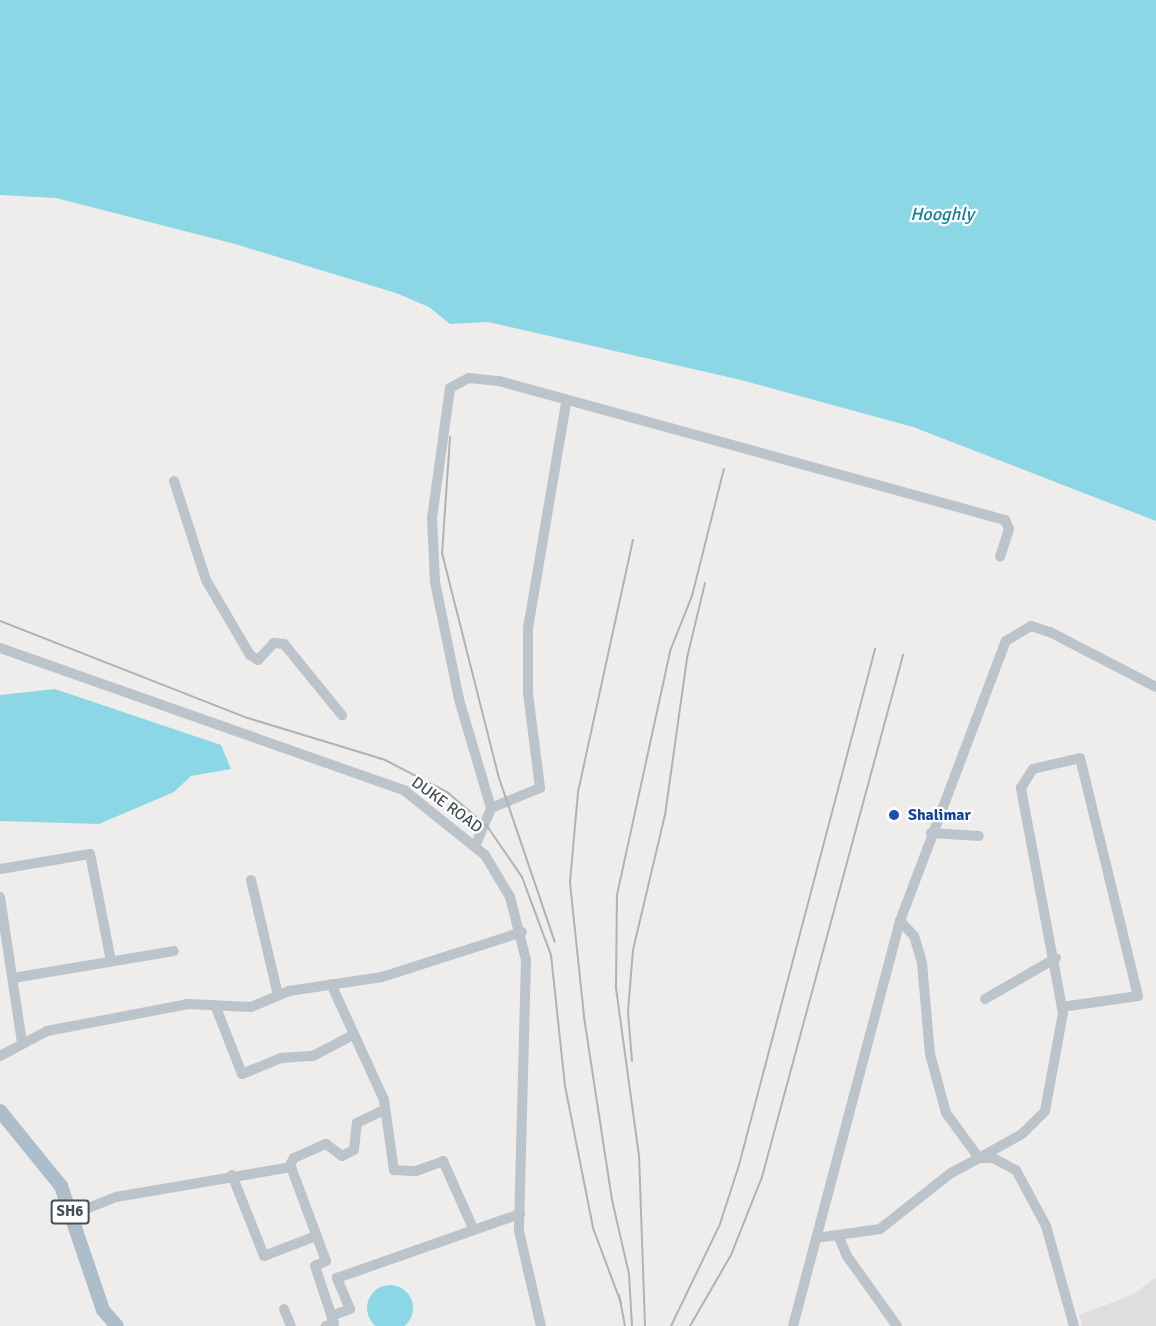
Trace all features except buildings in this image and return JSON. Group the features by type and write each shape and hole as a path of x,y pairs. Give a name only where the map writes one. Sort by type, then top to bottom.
{"main road":[{"name":"SH6","path":"0,1111 61,1186 103,1310 117,1326"}],"street":[{"path":"476,844 491,808 459,699 435,582 432,518 450,388 469,378 499,381 566,403 1005,520 1009,529 1000,557"},
{"path":"491,808 540,788 528,693 528,628 566,403"},
{"path":"174,481 206,580 250,655 258,660 274,643 284,644 342,716"},
{"path":"793,1326 900,921 997,659 1019,630 1031,626 1050,632 1156,687"},
{"name":"DUKE ROAD","path":"0,648 405,791 476,844 510,897 522,932 520,1214 541,1326"},
{"path":"816,1238 880,1229 925,1191 1022,1134 1045,1111 1061,1045 1062,1007 1056,958 1021,788 1033,769 1080,758 1138,996 1062,1007"},
{"path":"931,833 979,836"},
{"path":"0,869 90,855 111,961"},
{"path":"251,880 278,995"},
{"path":"0,897 22,1043"},
{"path":"900,921 914,936 922,963 930,1054 946,1113 979,1158"},
{"path":"0,1056 46,1031 120,1015 215,1005 251,1007 278,995 331,984 382,977 522,932"},
{"path":"14,978 174,951"},
{"path":"985,999 1056,958"},
{"path":"331,984 352,1035 384,1100 381,1111 394,1170 416,1171 443,1161 473,1228"},
{"path":"215,1005 242,1074 282,1058 313,1056 352,1035"},
{"path":"289,1167 294,1158 326,1144 342,1156 354,1150 357,1123 381,1111"},
{"path":"979,1158 993,1158 1017,1170 1052,1241 1074,1326"},
{"path":"289,1167 326,1261 315,1266 329,1321 350,1309 337,1278 473,1228 520,1214"},
{"path":"70,1215 104,1199 232,1175 289,1167"},
{"path":"232,1175 264,1256 316,1236"},
{"path":"838,1235 847,1256 897,1326"},
{"path":"284,1309 291,1326"}],"shaded area":[{"path":"1156,1277 1156,1326 1082,1326 1079,1315 1132,1295"}],"water":[{"name":"Hooghly","path":"0,0 1156,0 1156,521 913,427 741,380 488,322 450,324 429,307 396,293 235,244 56,198 0,195"},
{"path":"55,689 221,745 231,769 191,776 174,792 99,824 0,821 0,695"},
{"path":"390,1285 406,1292 413,1308 406,1324 390,1331 374,1324 367,1308 374,1292"}],"railway":[{"path":"450,437 442,553 498,775 555,942"},
{"path":"645,1326 639,1156 616,987 617,895 670,651 692,596 724,469"},
{"path":"632,1326 629,1274 612,1200 584,1016 570,882 578,792 633,540"},
{"path":"632,1061 628,1012 633,950 665,815 687,658 705,583"},
{"path":"0,621 248,718 385,760 447,792 487,826 522,877 551,955 565,1086 593,1228 621,1303"},
{"path":"671,1326 720,1224 739,1165 875,649"},
{"path":"690,1326 731,1255 762,1177 903,655"},
{"path":"619,1295 625,1326"}],"place":[{"name":"Shalimar","path":"894,815"}]}
